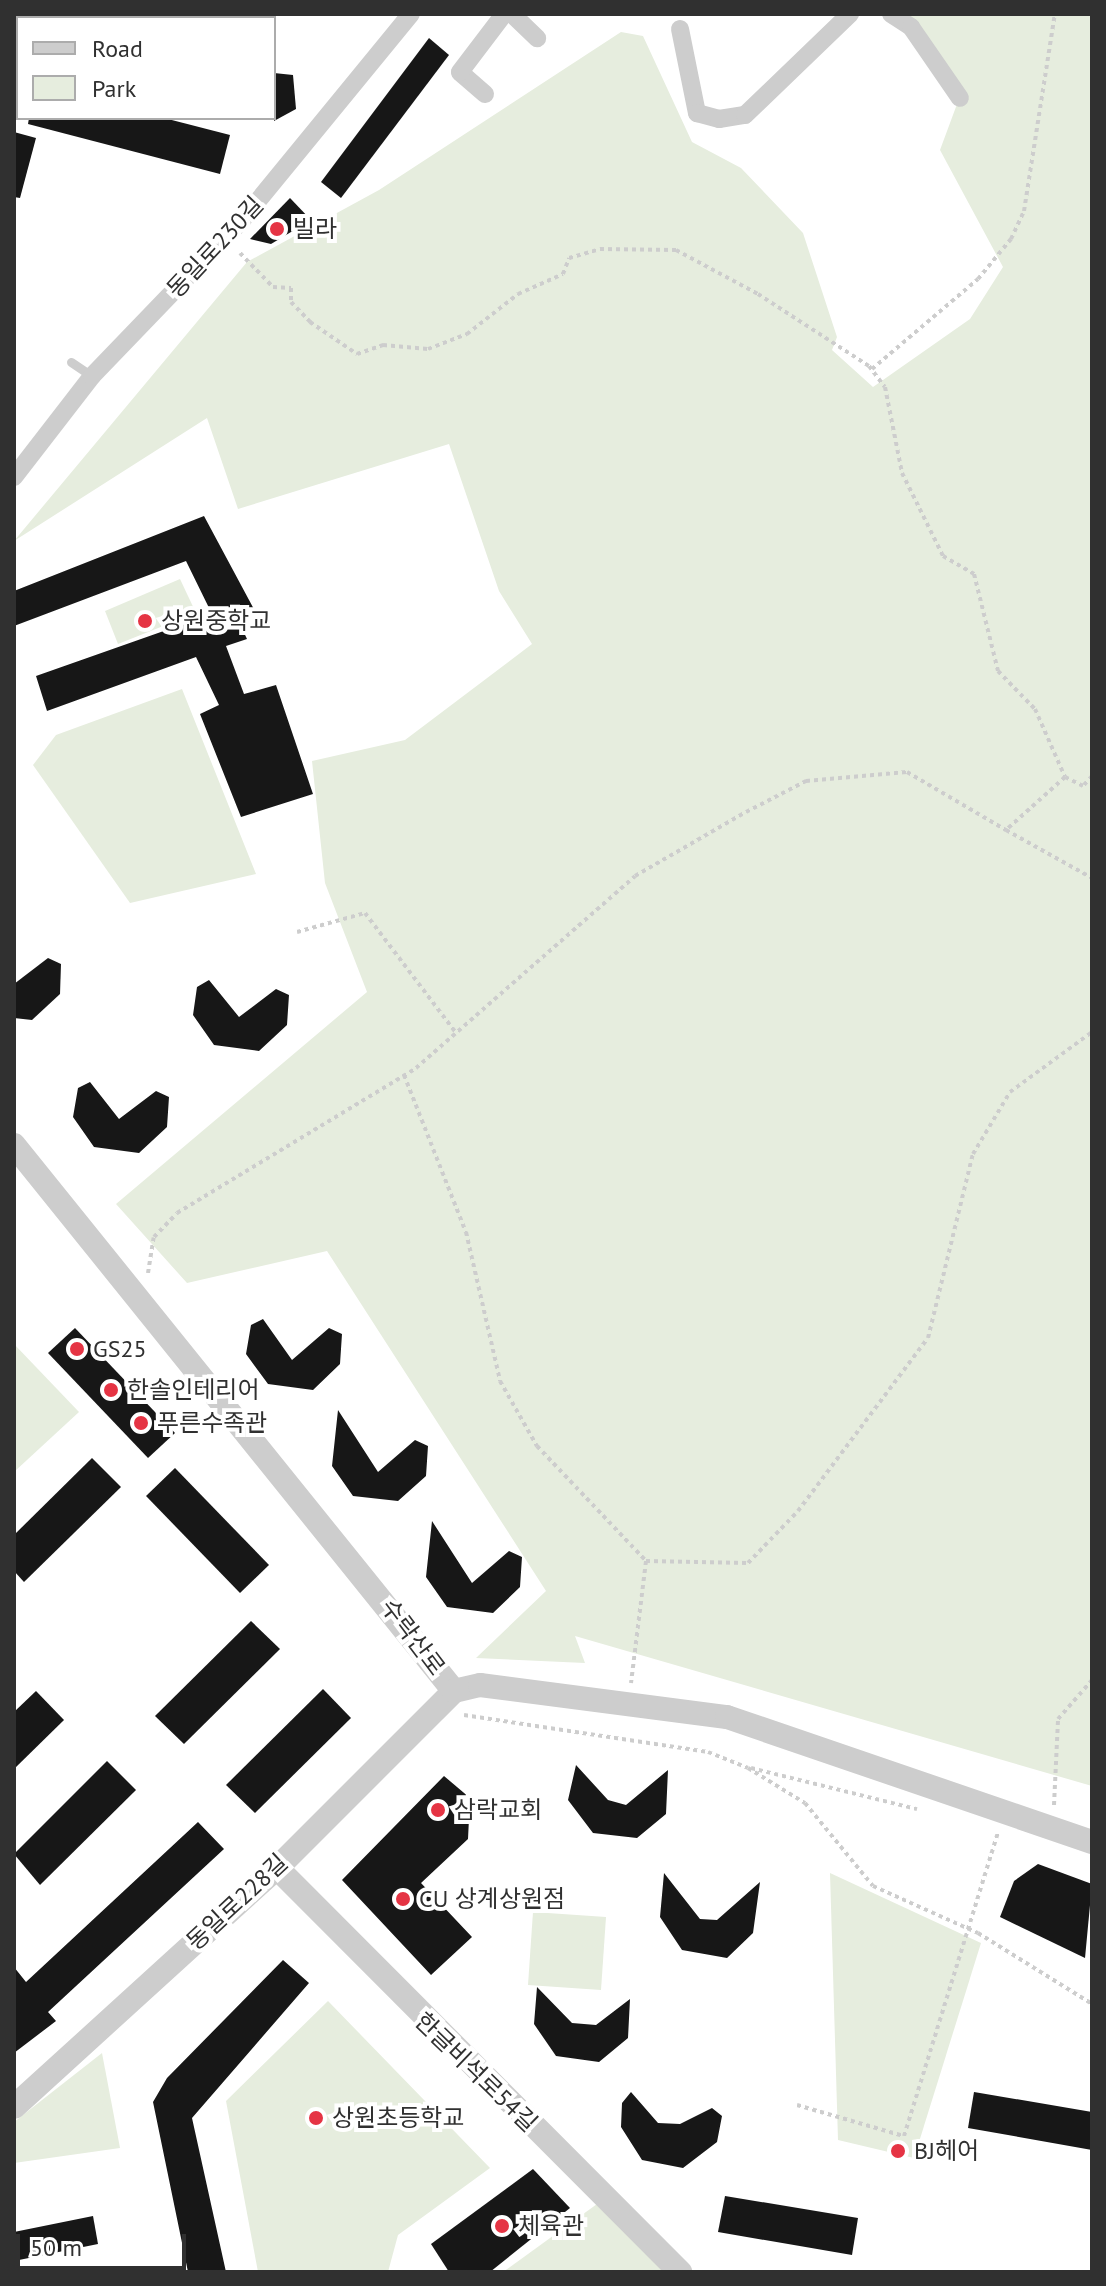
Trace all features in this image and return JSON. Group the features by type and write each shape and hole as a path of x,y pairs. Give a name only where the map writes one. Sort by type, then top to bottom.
{"street":[{"name":"동일로230길","path":"14,477 92,376 229,236 411,14"},
{"path":"485,94 460,72 504,14"},
{"path":"512,14 537,38"},
{"path":"680,29 697,113 719,119 745,115 850,14"},
{"path":"891,14 911,27 960,98"},
{"name":"수락산로","path":"14,1145 143,1300 454,1691 480,1685 727,1717 1092,1842"},
{"name":"동일로228길","path":"14,2107 277,1868 428,1709 454,1691"},
{"name":"한글비석로54길","path":"277,1868 680,2272"}],"lane":[{"path":"71,362 92,376"}],"path":[{"path":"872,369 978,279 1011,239 1024,211 1055,14"},
{"path":"229,236 273,287 291,288 291,302 310,322 357,354 378,346 428,349 467,334 518,294 563,274 579,253 654,248 676,250 758,294 872,369 885,387 902,473 943,556 974,574 998,671 1035,709 1065,777 1083,786 1092,776"},
{"path":"143,1300 154,1237 177,1213 404,1075 635,876 806,781 907,772 1092,878"},
{"path":"1006,830 1065,777"},
{"path":"297,932 365,913 456,1033"},
{"path":"404,1075 466,1232 500,1381 537,1446 646,1561 748,1563 798,1511 928,1338 973,1154 1010,1092 1092,1032"},
{"path":"629,1702 646,1561"},
{"path":"1053,1830 1058,1719 1092,1680"},
{"path":"428,1709 708,1752 748,1768 805,1803 873,1886 972,1930 1092,2004"},
{"path":"748,1768 806,1776 925,1811"},
{"path":"797,2105 904,2136 972,1930 999,1833 984,1829"}],"green space":[{"path":"898,14 1092,14 1092,1786 575,1636 585,1663 476,1658 546,1591 327,1251 187,1283 116,1204 367,992 325,883 312,761 405,740 532,644 499,591 449,444 238,509 207,418 14,541 247,262 379,190 621,32 643,36 692,142 741,168 803,233 837,337 832,350 873,387 970,319 1003,267 940,150 960,96"},
{"path":"180,579 196,613 118,644 105,611"},
{"path":"182,689 256,874 130,903 33,765 56,735"},
{"path":"14,1344 79,1412 14,1472"},
{"path":"830,1873 981,1943 914,2158 838,2140"},
{"path":"533,1912 606,1917 601,1990 528,1985"},
{"path":"328,2001 490,2168 398,2235 388,2272 258,2272 226,2101"},
{"path":"102,2053 120,2148 14,2163 14,2122"},
{"path":"597,2204 666,2272 503,2272"}],"building":[{"path":"429,38 449,55 341,198 321,182"},
{"path":"276,73 293,75 296,109 276,120"},
{"path":"29,120 172,120 230,135 220,174 28,124"},
{"path":"14,132 36,138 20,198 14,197"},
{"name":"빌라","path":"290,198 311,220 271,244 250,239"},
{"path":"204,516 256,613 239,622 247,639 226,646 244,694 276,685 313,794 241,817 200,714 219,705 196,657 47,711 36,676 212,614 186,561 14,626 14,591"},
{"path":"48,958 61,964 60,994 32,1020 14,1018 14,984"},
{"path":"209,980 239,1017 276,989 289,995 287,1025 259,1051 214,1045 193,1015 197,987"},
{"path":"90,1082 119,1119 156,1091 169,1097 167,1127 139,1153 94,1147 73,1117 78,1088"},
{"path":"263,1319 292,1360 329,1328 342,1334 340,1364 313,1390 268,1384 246,1354 251,1325"},
{"path":"75,1328 175,1433 148,1458 48,1353"},
{"path":"338,1410 378,1472 415,1440 428,1446 426,1476 398,1501 353,1496 332,1466"},
{"path":"92,1458 121,1487 24,1582 14,1571 14,1535"},
{"path":"175,1468 269,1565 240,1593 146,1496"},
{"path":"432,1521 472,1583 509,1551 522,1557 520,1587 493,1613 447,1607 426,1577"},
{"path":"251,1621 280,1649 184,1744 155,1716"},
{"path":"323,1689 351,1718 255,1813 226,1785"},
{"path":"36,1691 64,1720 14,1769 14,1712"},
{"path":"107,1761 136,1790 40,1885 14,1854"},
{"path":"576,1765 608,1800 626,1805 668,1770 666,1814 637,1838 593,1833 568,1800"},
{"path":"444,1776 470,1798 468,1839 421,1883 472,1937 431,1975 342,1880"},
{"path":"198,1822 224,1849 48,2012 56,2021 14,2053 14,1967 26,1982"},
{"path":"1038,1864 1092,1884 1085,1958 1000,1917 1014,1881"},
{"path":"664,1873 700,1919 717,1920 760,1882 753,1933 727,1958 682,1950 660,1917"},
{"path":"283,1960 309,1983 192,2118 226,2272 188,2272 153,2102 167,2078"},
{"path":"537,1987 572,2023 596,2025 630,1999 628,2038 599,2062 556,2056 534,2024"},
{"path":"631,2092 658,2123 680,2124 712,2108 722,2116 717,2142 683,2168 642,2160 621,2127 622,2103"},
{"path":"974,2092 1092,2112 1092,2150 968,2128"},
{"name":"체육관","path":"533,2169 570,2208 490,2272 449,2272 431,2244"},
{"path":"725,2196 858,2218 852,2255 718,2232"},
{"path":"93,2216 98,2244 14,2261 14,2232"}],"place":[{"name":"빌라","path":"277,229"},
{"name":"상원중학교","path":"145,621"},
{"name":"GS25","path":"77,1349"},
{"name":"한솔인테리어","path":"111,1390"},
{"name":"푸른수족관","path":"141,1423"},
{"name":"삼락교회","path":"438,1810"},
{"name":"CU 상계상원점","path":"403,1899"},
{"name":"상원초등학교","path":"316,2118"},
{"name":"BJ헤어","path":"898,2151"},
{"name":"체육관","path":"502,2226"}]}
